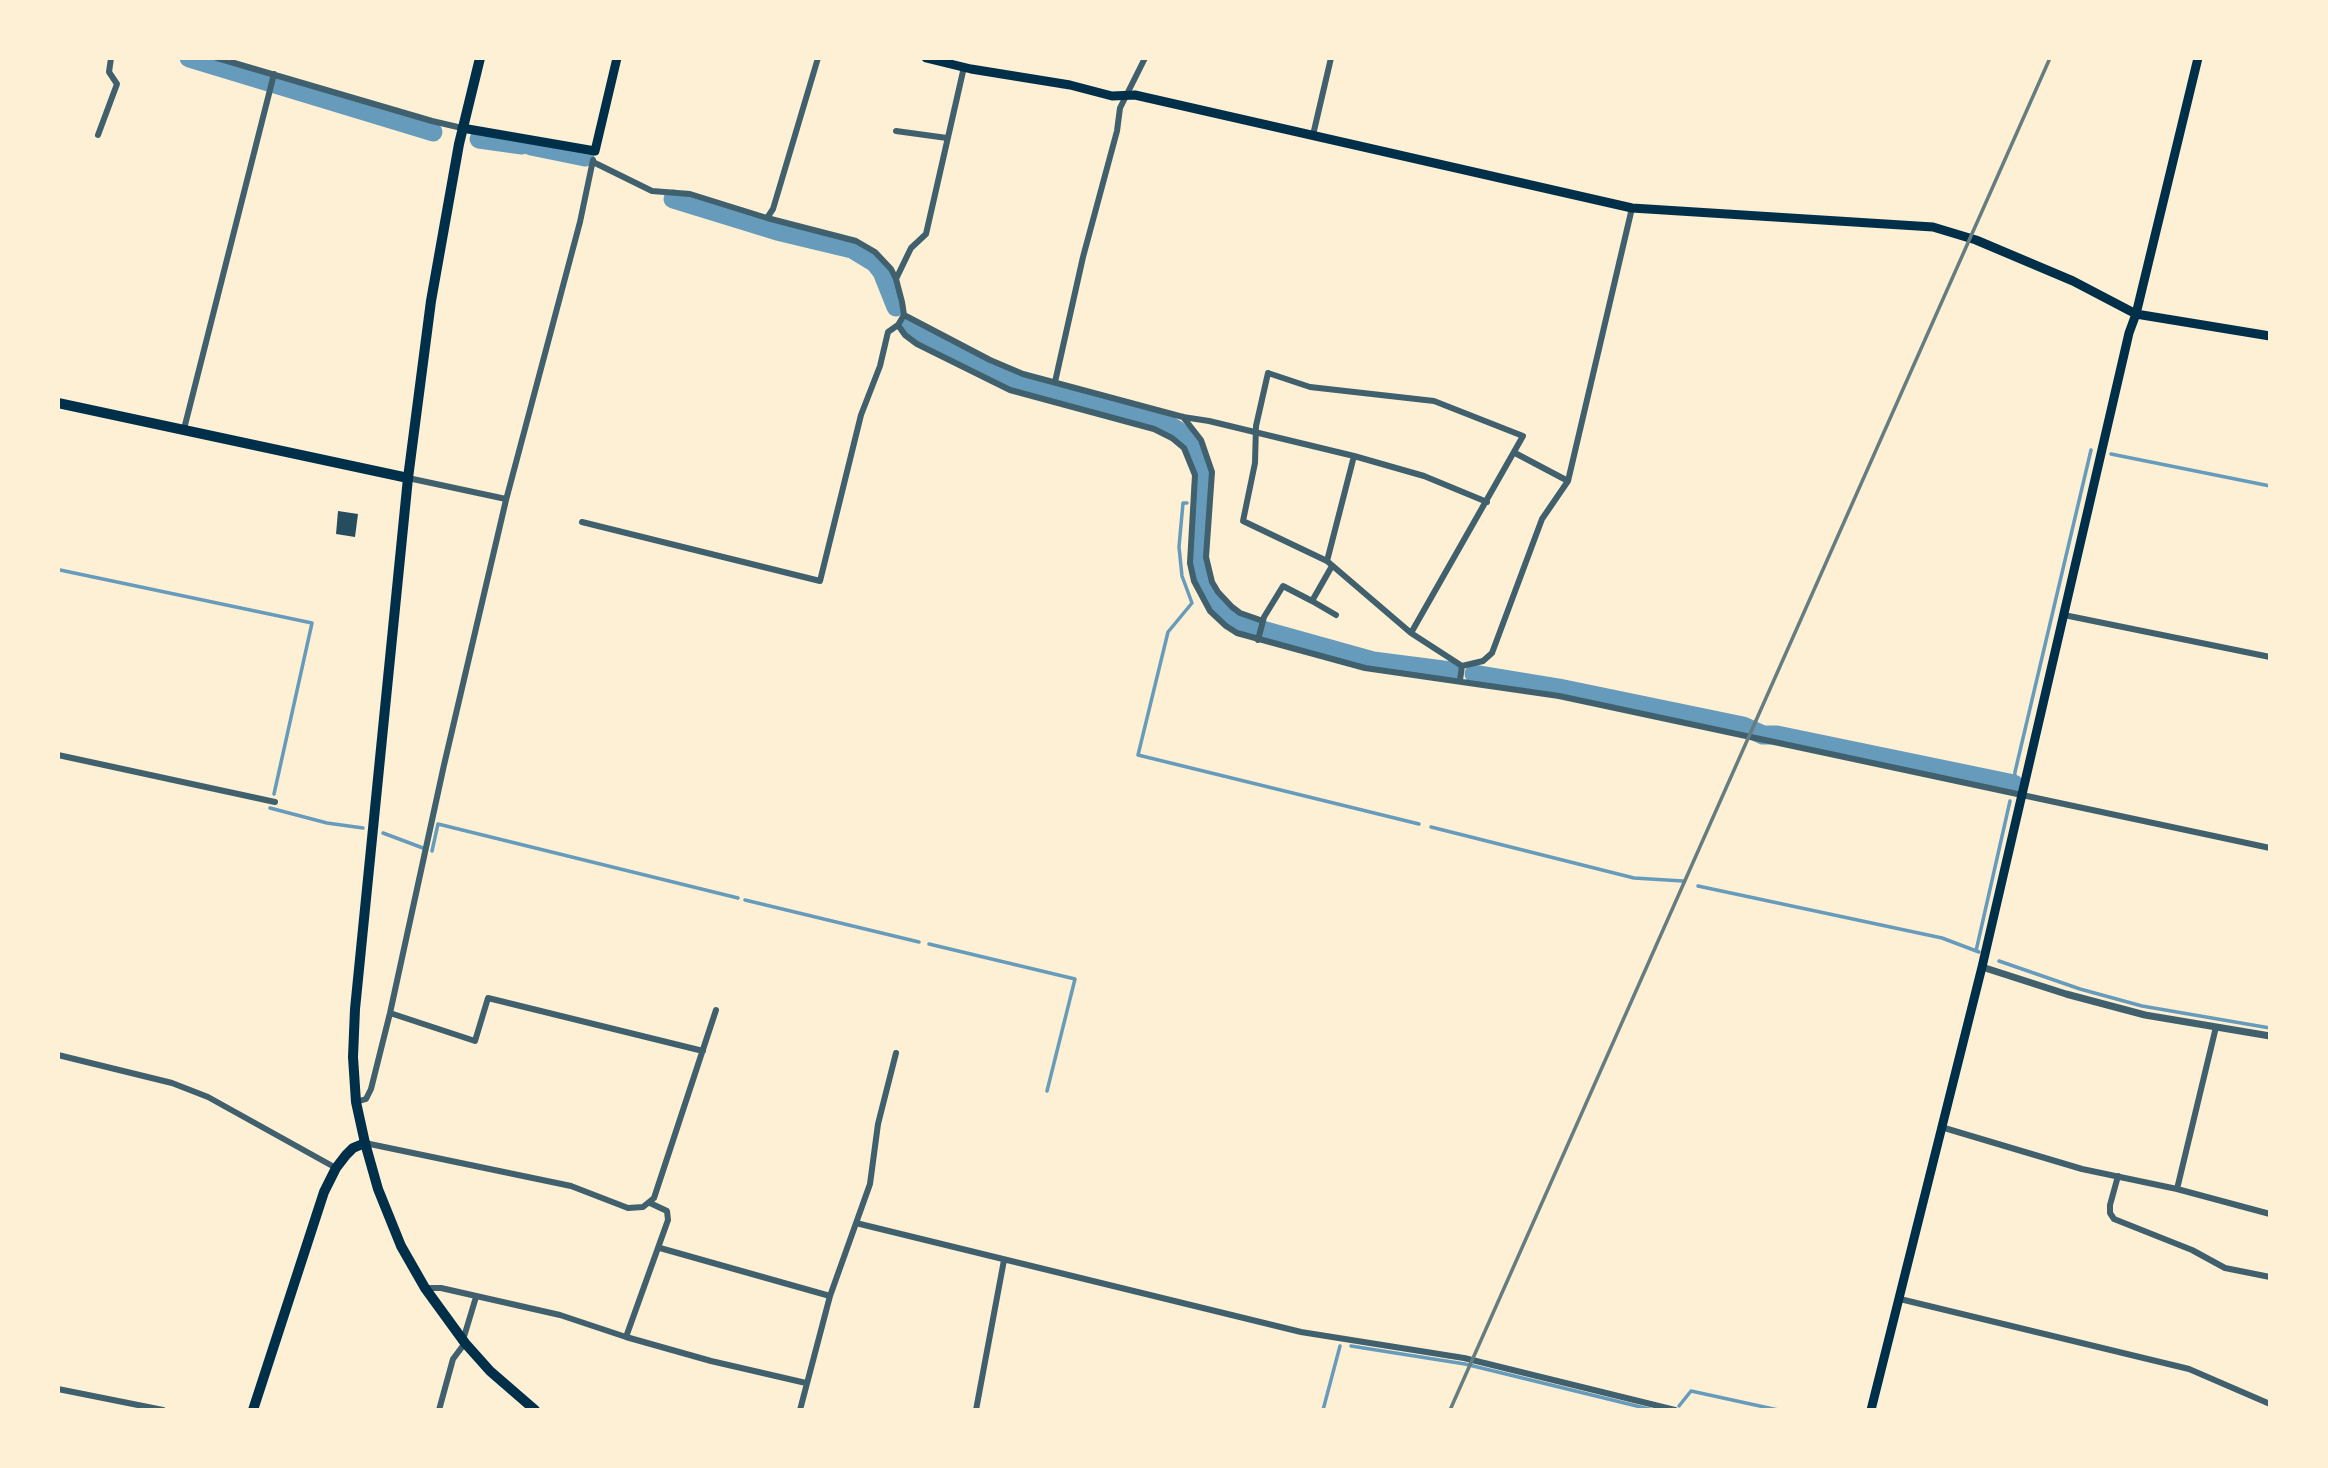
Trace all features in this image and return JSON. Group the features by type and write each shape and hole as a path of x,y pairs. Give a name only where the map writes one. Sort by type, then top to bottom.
{"main road":[{"path":"480,58 462,128 430,301 408,478 355,1009 353,1057 356,1102 365,1143 387,1215 401,1246 425,1288 464,1342 490,1371 535,1410"},
{"path":"462,128 594,157 617,58"},
{"path":"926,58 967,68 1070,85 1112,96 1135,96 1632,208 1933,226 1957,233 2073,281 2136,314 2270,336"},
{"path":"1871,1410 1982,967 2129,333 2136,314 2198,58"},
{"path":"58,403 408,478"},
{"path":"253,1410 324,1192 336,1168 354,1148 365,1143"}],"street":[{"path":"98,135 117,84 109,72 111,58"},
{"path":"216,58 248,67 272,80 462,128"},
{"path":"248,67 250,58"},
{"path":"767,218 773,209 818,58"},
{"path":"896,279 911,248 926,234 947,138 967,68 973,58"},
{"path":"1055,382 1083,257 1125,96 1144,58"},
{"path":"1313,135 1331,58"},
{"path":"184,429 272,80"},
{"path":"896,131 947,138"},
{"path":"356,1102 366,1099 371,1089 506,499 580,222 594,157 652,191 690,194 767,218 856,241 881,257 896,279 904,315 898,325 888,332 880,366 861,415 820,581 582,522"},
{"path":"1411,633 1523,436 1434,401 1310,387 1269,373 1256,433 1255,463 1243,521 1329,563 1411,633 1462,666 1483,661 1492,653 1542,519 1568,481 1632,208"},
{"path":"904,315 1005,368 1183,417 1354,456 1424,476 1487,502"},
{"path":"898,325 905,335 917,344 1000,386 1154,429 1172,438 1184,449 1195,475 1189,563 1198,592 1210,611 1226,626 1365,668 1559,696 2270,849"},
{"path":"1183,417 1201,440 1212,472 1206,557 1212,582 1232,607 1262,623"},
{"path":"1515,453 1568,481"},
{"path":"1312,601 1329,563 1354,456"},
{"path":"408,478 506,499"},
{"path":"1258,637 1262,623 1283,586 1336,615"},
{"path":"2064,615 2270,657"},
{"path":"1460,680 1462,666"},
{"path":"58,755 275,802"},
{"path":"1982,967 2066,994 2145,1015 2270,1036"},
{"path":"390,1013 475,1041 488,998 703,1051"},
{"path":"365,1143 571,1186 636,1209 650,1203 654,1198 716,1010"},
{"path":"2178,1189 2216,1027"},
{"path":"800,1410 830,1296 870,1184 878,1125 896,1053"},
{"path":"58,1055 172,1083 196,1092 336,1168"},
{"path":"1941,1127 2082,1168 2178,1189 2270,1214"},
{"path":"2119,1176 2110,1205 2110,1213 2115,1219 2192,1250 2225,1268 2270,1277"},
{"path":"626,1337 660,1248 668,1214 665,1209 650,1203"},
{"path":"856,1223 1301,1332 1464,1358 1675,1410"},
{"path":"660,1248 830,1296"},
{"path":"975,1410 1004,1259"},
{"path":"425,1288 441,1288 561,1315 710,1361 806,1383"},
{"path":"439,1410 453,1359 464,1342 477,1297"},
{"path":"1900,1299 2189,1369 2270,1404"},
{"path":"58,1389 163,1410"}],"building":[{"path":"338,511 358,514 355,537 336,534"}],"waterway":[{"path":"189,58 433,132"},
{"path":"479,139 522,145"},
{"path":"531,146 585,157"},
{"path":"673,199 777,231 852,249 875,263 882,272 896,307"},
{"path":"910,327 1004,377 1165,423 1177,430 1190,442 1202,468 1199,565 1202,581 1217,605 1228,616 1244,625 1373,661 1451,671"},
{"path":"2013,791 2015,772 2091,450"},
{"path":"2111,454 2270,486"},
{"path":"1187,503 1183,503 1179,547 1182,576 1192,603 1168,632 1138,755 1419,824"},
{"path":"1198,505 1202,504"},
{"path":"60,570 312,623 274,794"},
{"path":"1474,674 1559,688 1743,726 1763,735 1777,735 2014,784"},
{"path":"1976,951 2010,801"},
{"path":"270,808 327,823 363,828"},
{"path":"432,851 438,824 738,898"},
{"path":"1431,827 1634,878 1683,881"},
{"path":"383,833 423,848"},
{"path":"1698,886 1942,938 1979,952"},
{"path":"745,900 919,942"},
{"path":"929,944 1075,979 1047,1091"},
{"path":"1999,961 2080,989 2142,1006 2270,1028"},
{"path":"1323,1410 1340,1346"},
{"path":"1351,1346 1465,1364 1653,1410"},
{"path":"1679,1406 1691,1391 1778,1410"}],"railway":[{"path":"1450,1410 2050,58"}]}
